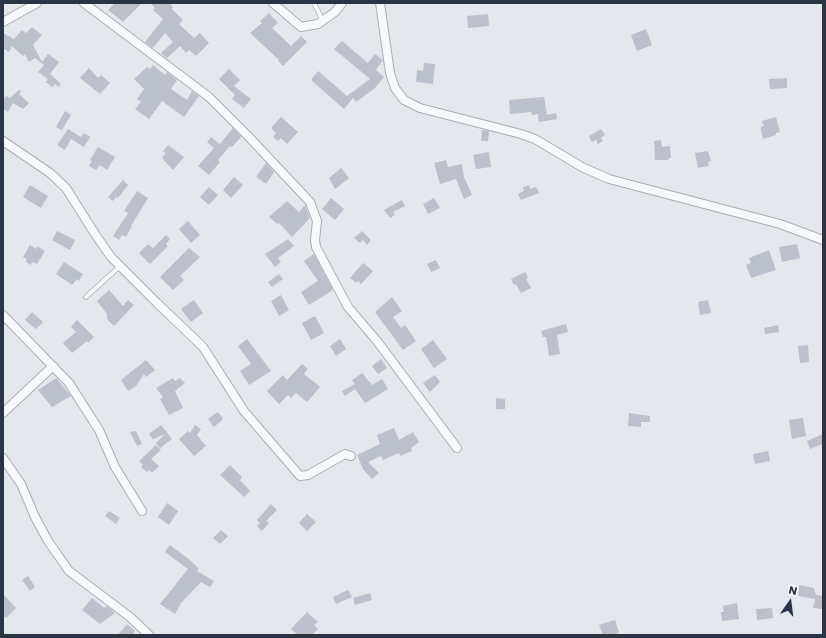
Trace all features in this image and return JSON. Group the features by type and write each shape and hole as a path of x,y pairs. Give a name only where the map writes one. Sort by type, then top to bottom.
{"street":[{"path":"3,22 37,3"},
{"path":"84,3 209,98 248,136 310,202 317,221 315,240 316,247 348,307 377,342 457,448"},
{"path":"273,3 301,27 309,27 323,21 335,12 342,3"},
{"path":"380,3 390,73 395,88 404,100 420,108 535,139 582,167 609,179 780,224 823,240"},
{"path":"3,140 50,173 66,188 95,234 120,266 203,347 244,411 300,476 308,475 345,454 351,456"},
{"path":"3,315 69,383 99,430 115,468 142,511"},
{"path":"3,413 53,366"},
{"path":"3,458 21,484 35,517 48,541 69,571 130,618 149,635"}],"lane":[{"path":"314,3 323,21"},
{"path":"86,297 120,266"}],"building":[{"path":"115,3 142,3 123,22 108,10"},
{"path":"150,3 169,3 173,7 172,9 183,20 179,24 194,38 200,33 209,43 196,56 189,50 186,53 180,46 167,58 161,53 173,42 165,33 153,48 145,42 163,19 153,10 155,8"},
{"path":"269,13 278,23 272,28 291,46 301,36 307,42 283,66 278,61 279,60 250,33 262,23 260,21"},
{"path":"488,14 489,26 468,28 467,16"},
{"path":"32,27 42,35 33,45 42,62 48,54 59,62 50,74 61,84 58,87 55,84 52,87 46,82 48,79 38,72 44,65 35,58 29,62 25,54 23,56 12,46 9,52 3,48 3,33 14,39 22,30 26,33"},
{"path":"646,29 652,45 637,51 631,35"},
{"path":"342,41 368,63 375,54 383,60 376,70 384,77 374,89 356,102 353,98 344,109 311,80 318,71 347,96 370,79 334,49"},
{"path":"424,63 435,64 433,84 416,82 417,70 423,71"},
{"path":"153,65 165,75 167,72 177,80 171,89 187,100 192,91 199,96 184,117 162,101 149,119 135,109 141,102 137,99 144,89 134,79 147,67 150,69"},
{"path":"89,68 98,78 101,75 110,83 100,94 80,78"},
{"path":"229,69 240,80 234,86 251,99 244,108 232,99 235,95 219,79"},
{"path":"787,78 787,88 770,89 769,79"},
{"path":"19,90 21,91 19,94 29,103 23,109 13,103 8,112 3,109 3,100 6,96 10,98"},
{"path":"544,97 547,115 556,113 557,119 539,122 538,114 532,115 531,112 510,114 509,100"},
{"path":"65,111 71,115 62,130 56,127"},
{"path":"281,117 298,132 287,144 281,138 278,141 273,137 276,133 271,128"},
{"path":"776,117 780,132 776,133 776,135 763,139 761,127 764,126 762,121"},
{"path":"233,128 241,137 232,147 230,146 218,160 220,162 209,175 198,166 214,148 207,142 211,137 220,144"},
{"path":"68,129 81,137 84,133 90,137 84,147 71,139 65,150 57,145"},
{"path":"601,129 605,135 601,138 603,141 598,144 596,140 592,142 589,136"},
{"path":"482,130 489,131 488,141 481,141"},
{"path":"661,140 662,147 670,146 671,158 668,158 669,160 655,160 654,141"},
{"path":"168,145 184,157 173,170 162,158 166,153 163,151"},
{"path":"98,147 115,157 107,170 100,165 96,170 89,166 92,161 90,160"},
{"path":"708,151 711,161 708,162 709,166 698,168 695,153"},
{"path":"489,152 491,167 476,169 473,155"},
{"path":"446,160 448,167 462,164 464,177 472,195 464,199 456,179 440,184 434,163"},
{"path":"266,163 274,172 266,184 256,177"},
{"path":"341,168 349,178 335,189 329,178"},
{"path":"234,177 243,185 231,198 223,190"},
{"path":"123,180 128,185 118,198 116,197 113,201 108,197"},
{"path":"30,185 48,196 41,208 23,197"},
{"path":"529,185 530,189 536,187 539,193 521,200 518,194 524,191 523,187"},
{"path":"209,187 218,195 209,205 200,197"},
{"path":"137,191 148,198 126,237 122,235 119,240 113,236 128,213 124,211"},
{"path":"331,198 344,209 335,220 322,209"},
{"path":"434,198 440,208 428,214 423,204"},
{"path":"402,200 405,206 393,212 395,215 390,218 384,210"},
{"path":"287,201 299,212 305,205 310,218 292,237 279,223 277,224 269,217"},
{"path":"188,221 200,235 191,243 179,229"},
{"path":"57,231 75,240 70,250 52,240"},
{"path":"362,231 371,240 367,245 363,240 360,243 354,238"},
{"path":"166,235 170,239 166,244 168,246 150,264 139,253 148,244 153,248"},
{"path":"288,239 294,246 278,258 281,262 275,267 265,254"},
{"path":"797,244 800,258 782,262 779,247"},
{"path":"30,245 36,249 37,246 45,251 37,264 32,262 31,265 26,262 27,259 23,257"},
{"path":"189,248 200,257 180,276 184,280 173,290 160,277"},
{"path":"769,250 776,270 751,278 746,265 751,263 749,258"},
{"path":"314,254 333,290 309,305 301,292 318,281 304,261"},
{"path":"436,260 440,268 431,272 427,264"},
{"path":"64,262 83,274 79,281 77,279 72,285 56,274"},
{"path":"363,263 373,271 361,284 358,281 356,283 350,278"},
{"path":"525,272 528,277 526,279 531,288 521,293 511,279"},
{"path":"279,274 283,279 272,287 268,282"},
{"path":"109,290 123,306 128,300 134,305 114,326 107,319 107,314 97,301"},
{"path":"281,295 289,310 279,316 271,301"},
{"path":"392,297 402,311 393,317 401,328 405,325 416,341 403,350 375,312"},
{"path":"194,300 203,313 191,322 181,309"},
{"path":"708,300 711,313 700,315 698,302"},
{"path":"32,312 43,322 36,329 25,320"},
{"path":"315,316 324,333 311,340 302,323"},
{"path":"77,320 94,337 88,343 87,341 72,353 63,343 76,332 71,327"},
{"path":"566,324 568,332 557,335 560,354 549,356 546,337 543,337 541,331"},
{"path":"778,325 779,332 765,334 764,328"},
{"path":"247,339 271,371 249,385 240,371 251,364 238,346"},
{"path":"340,339 346,349 336,356 330,346"},
{"path":"433,340 447,359 434,368 421,349"},
{"path":"808,345 809,362 800,363 798,346"},
{"path":"381,359 387,368 378,374 372,366"},
{"path":"146,360 155,370 146,377 144,374 136,386 128,391 121,380"},
{"path":"302,364 308,369 304,374 320,387 307,402 296,393 291,398 288,395 279,404 267,391 283,375 287,380"},
{"path":"362,373 372,385 382,379 388,389 365,403 355,389 345,396 342,391 355,384 352,380"},
{"path":"435,375 440,382 430,392 423,383"},
{"path":"56,378 71,396 52,407 38,390"},
{"path":"173,378 175,381 180,378 185,383 175,391 183,408 169,415 160,399 163,397 156,388"},
{"path":"496,398 505,399 505,409 496,409"},
{"path":"218,412 223,419 214,427 208,419"},
{"path":"629,413 650,416 650,422 641,422 641,427 628,426"},
{"path":"803,418 806,436 792,439 789,420"},
{"path":"161,425 172,439 160,448 156,443 165,434 153,439 149,434"},
{"path":"195,425 201,429 197,435 206,446 194,456 179,439 188,431 190,433"},
{"path":"394,428 399,440 413,432 419,442 411,448 412,451 400,456 399,453 383,460 381,456 368,462 379,473 372,479 363,469 357,455 380,444 377,435"},
{"path":"136,431 142,444 137,446 130,432"},
{"path":"823,434 823,444 810,449 807,441"},
{"path":"156,445 161,450 151,459 159,466 152,473 149,470 147,472 141,467 143,465 139,461"},
{"path":"768,451 770,461 755,464 753,454"},
{"path":"230,465 242,477 240,480 250,491 244,497 220,475"},
{"path":"167,503 178,511 169,525 158,517"},
{"path":"271,504 277,510 266,521 269,523 262,531 257,526 260,523 257,520"},
{"path":"109,511 120,518 116,524 105,516"},
{"path":"307,514 316,522 307,531 299,523"},
{"path":"221,530 228,536 220,544 213,538"},
{"path":"170,545 190,560 199,569 197,571 214,581 210,587 201,582 181,603 175,614 160,604 188,569 165,552"},
{"path":"28,576 35,587 30,591 22,580"},
{"path":"799,585 814,588 816,595 823,596 823,609 813,608 815,599 798,596"},
{"path":"348,590 352,597 336,604 333,597"},
{"path":"370,593 372,600 355,605 353,598"},
{"path":"3,594 16,608 6,618 3,615"},
{"path":"92,598 104,608 107,606 115,613 100,624 82,610"},
{"path":"737,603 739,619 722,621 721,612 724,612 723,606"},
{"path":"772,608 773,618 757,620 756,609"},
{"path":"307,612 318,622 314,625 318,629 312,635 298,635 291,629"},
{"path":"615,620 619,632 614,635 603,635 599,625"},
{"path":"127,624 135,631 132,635 118,635"}]}
